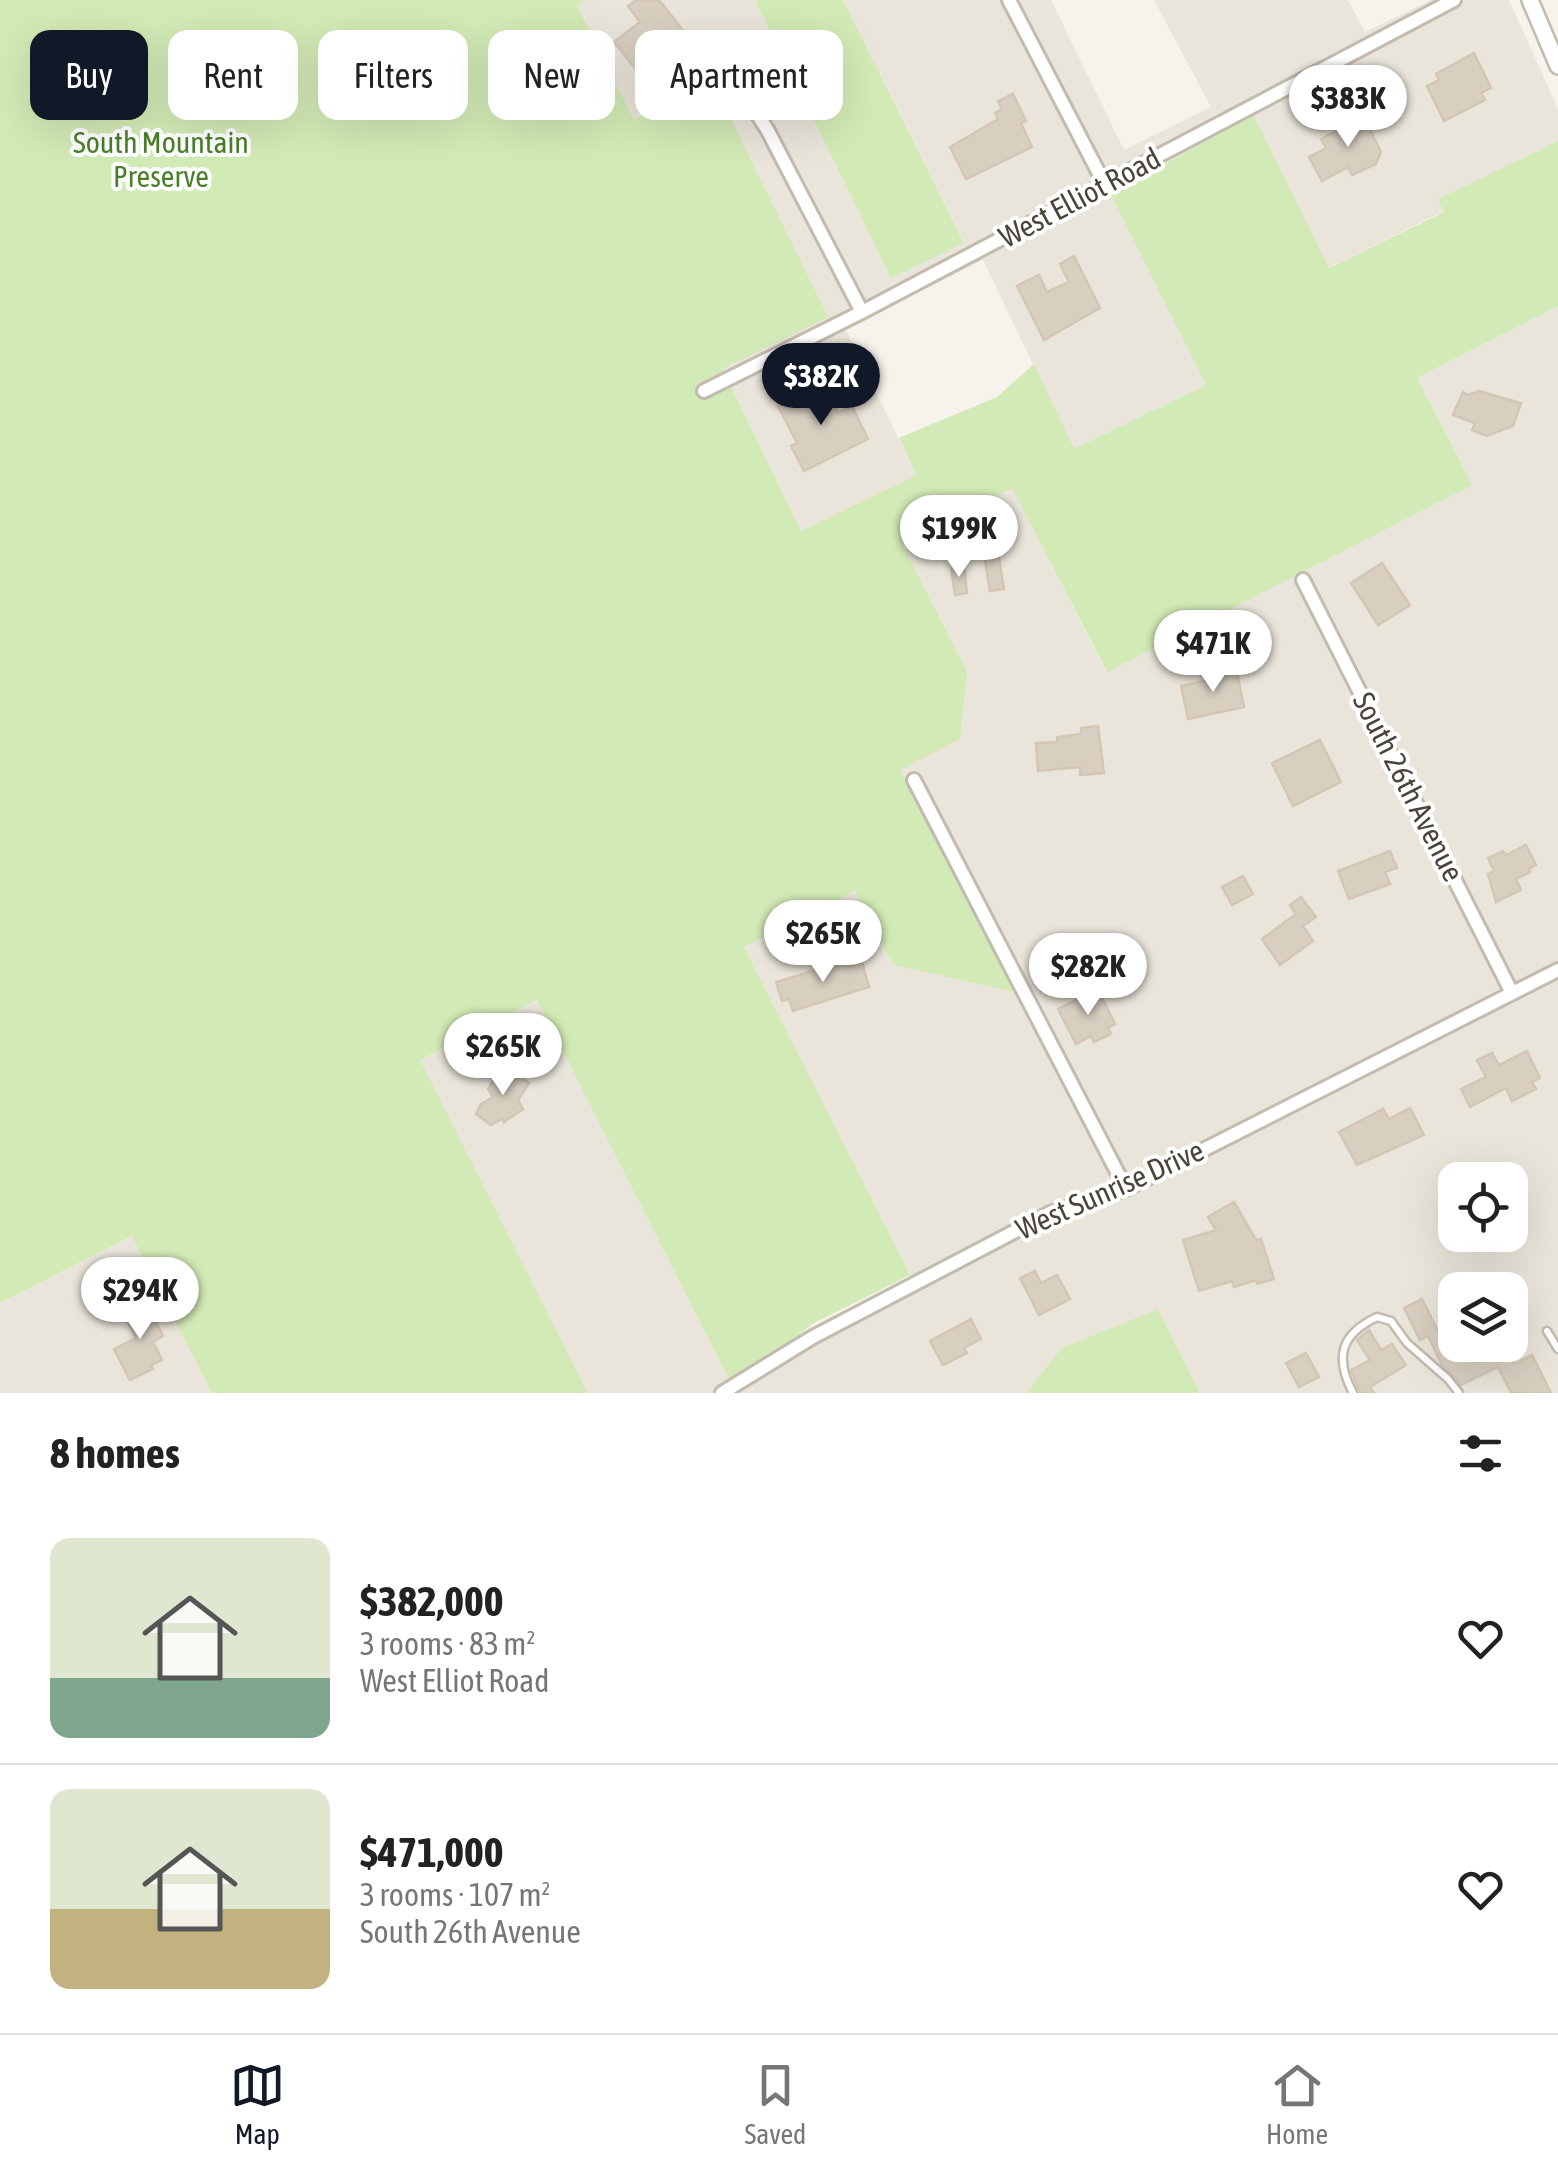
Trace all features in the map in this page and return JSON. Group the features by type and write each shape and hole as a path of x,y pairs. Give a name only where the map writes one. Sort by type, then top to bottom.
{"street":[{"path":"1009,0 1105,185"},
{"name":"West Elliot Road","path":"704,390 862,312 1454,0"},
{"path":"1530,0 1558,66"},
{"path":"760,120 862,312"},
{"name":"South 26th Avenue","path":"1303,580 1512,993"},
{"path":"914,780 1126,1189"},
{"name":"West Sunrise Drive","path":"722,1393 814,1337 1050,1213 1126,1189 1558,970"}],"lane":[{"path":"1353,1393 1342,1364 1346,1341 1357,1326 1378,1317 1391,1322 1458,1393"},
{"path":"1547,1332 1558,1349"}],"shaded area":[{"path":"585,0 755,0 770,30 635,30 634,121 615,82 615,30 590,30 577,4"},
{"path":"843,0 1051,0 1124,150 1211,107 1154,0 1348,0 1365,32 1431,0 1509,0 1558,109 1558,141 1439,199 1444,211 1328,268 1252,114 1112,195 1206,385 1074,450 983,260 845,328 916,475 801,531 721,369 827,317 731,120 814,120 891,278 964,242"},
{"path":"1558,306 1558,1393 1200,1393 1158,1309 1063,1348 1026,1393 588,1393 419,1060 538,1000 732,1385 917,1292 744,947 855,891 893,965 1014,991 900,770 967,671 902,544 1012,487 1106,672 1471,485 1417,378"},
{"path":"133,1236 212,1393 0,1393 0,1303"}],"green space":[{"name":"South Mountain Preserve","path":"0,0 585,0 577,5 589,30 488,30 488,120 615,120 615,82 634,120 732,120 828,317 722,369 801,531 916,475 899,438 997,397 1034,364 1074,449 1206,385 1111,195 1253,114 1329,268 1444,212 1438,199 1558,141 1558,306 1417,378 1472,485 1107,672 1012,488 902,544 967,671 960,739 900,770 1015,992 893,965 855,891 744,947 910,1275 814,1323 732,1385 537,1000 420,1060 588,1393 212,1393 132,1236 0,1303"},
{"path":"755,0 843,0 964,243 891,278 814,120 843,120 843,30 770,30"},
{"path":"1158,1309 1200,1393 1026,1393 1062,1348"}],"building":[{"path":"636,0 659,0 683,30 635,30 635,68 615,43 640,22 628,6"},
{"path":"1474,53 1491,88 1481,93 1485,100 1444,121 1427,86 1439,80 1436,74"},
{"path":"1013,94 1026,121 1021,123 1032,147 966,179 950,147 998,119 995,113 1002,109 998,101"},
{"path":"1361,109 1376,114 1371,132 1381,152 1376,164 1352,175 1348,167 1322,181 1309,157 1326,148 1321,139 1340,129 1349,146"},
{"path":"1074,256 1100,308 1044,340 1017,286 1039,275 1047,292 1069,282 1060,264"},
{"path":"824,386 838,413 852,406 868,439 804,471 791,446 797,443 778,406"},
{"path":"1479,391 1521,403 1513,426 1487,436 1472,430 1475,423 1453,415 1463,392 1468,395"},
{"path":"994,527 1004,589 990,591 980,530"},
{"path":"1382,563 1410,605 1378,625 1351,583"},
{"path":"964,566 967,593 955,595 951,568"},
{"path":"1236,668 1244,707 1188,719 1181,686 1219,678 1217,672"},
{"path":"1098,726 1104,773 1080,775 1080,767 1038,771 1036,743 1057,742 1057,737 1081,734 1081,728"},
{"path":"1320,740 1341,782 1293,806 1272,763"},
{"path":"1526,845 1536,865 1516,879 1521,890 1496,902 1488,874 1494,871 1488,858"},
{"path":"1390,851 1397,868 1385,872 1390,884 1349,899 1338,871"},
{"path":"1243,876 1253,894 1232,905 1222,887"},
{"path":"1301,897 1316,917 1303,926 1313,941 1280,965 1262,939 1296,914 1290,905"},
{"path":"846,961 848,967 862,962 869,987 793,1011 789,999 782,1001 776,982"},
{"path":"1098,989 1115,1024 1108,1028 1111,1034 1094,1042 1091,1036 1076,1044 1058,1009"},
{"path":"1527,1051 1540,1078 1532,1082 1536,1089 1512,1101 1506,1088 1470,1107 1461,1089 1486,1077 1477,1060 1492,1053 1499,1065"},
{"path":"509,1069 529,1083 518,1100 523,1109 504,1122 502,1119 491,1125 476,1114 481,1104 493,1097 488,1089 498,1074 503,1078"},
{"path":"1410,1108 1424,1135 1357,1165 1339,1132 1383,1109 1389,1119"},
{"path":"1234,1202 1256,1240 1261,1239 1274,1279 1234,1287 1232,1281 1199,1291 1183,1240 1216,1230 1208,1217"},
{"path":"1035,1271 1041,1283 1057,1275 1070,1299 1039,1315 1020,1278"},
{"path":"1422,1299 1438,1331 1438,1357 1428,1336 1420,1340 1404,1308"},
{"path":"137,1301 143,1313 150,1310 163,1336 153,1342 162,1360 130,1380 114,1349 136,1338 121,1309"},
{"path":"971,1319 981,1339 964,1348 967,1353 943,1365 930,1341"},
{"path":"1369,1330 1381,1350 1392,1344 1406,1365 1370,1387 1374,1393 1360,1393 1351,1370 1370,1360 1357,1340"},
{"path":"1306,1353 1319,1377 1299,1387 1286,1363"},
{"path":"1532,1355 1551,1393 1511,1393 1498,1367 1461,1385 1441,1362 1514,1364 1528,1362"}]}
